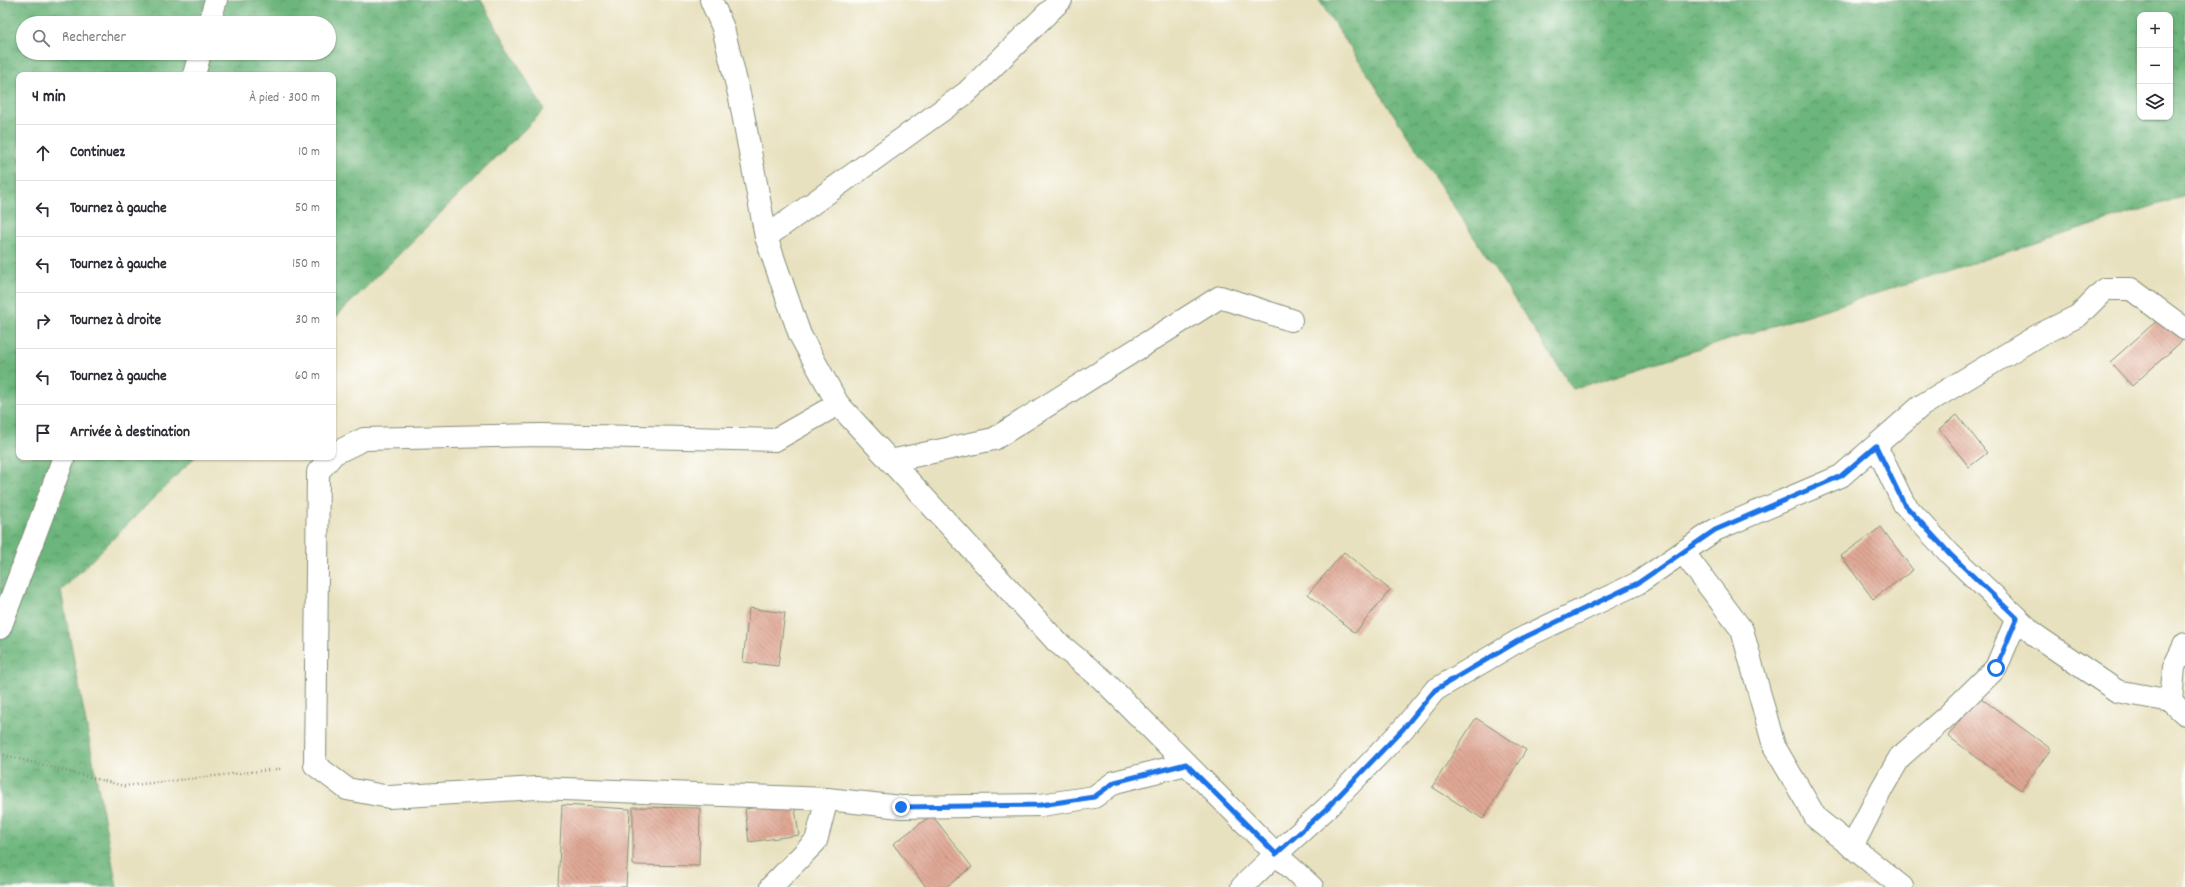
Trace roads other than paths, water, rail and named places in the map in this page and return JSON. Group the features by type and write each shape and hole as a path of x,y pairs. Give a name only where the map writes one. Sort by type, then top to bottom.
{"street":[{"path":"211,16 216,0"},
{"path":"711,0 723,28 740,98 766,237 800,335 838,404 1057,642 1102,679 1276,854 1312,887"},
{"path":"766,237 966,93 1061,0"},
{"path":"195,72 198,60"},
{"path":"1242,887 1327,808 1403,729 1435,690 1523,638 1638,583 1715,530 1841,476 1922,406 2037,336 2078,316 2106,289 2131,289 2185,329"},
{"path":"890,461 994,439 1220,297 1291,320"},
{"path":"336,453 364,439 541,435 775,440 838,404"},
{"path":"1876,446 1904,504 1950,554 2035,635 2117,691 2178,707 2174,667 2185,644"},
{"path":"0,628 63,460"},
{"path":"328,460 318,472 316,765 347,789 389,797 537,788 828,799 901,807 1041,805 1094,797 1115,782 1186,764"},
{"path":"1683,552 1742,630 1774,746 1816,818 1902,887"},
{"path":"1852,847 1882,788 1900,757 1947,716 1996,668 2017,618"},
{"path":"772,887 816,841 828,799"}]}
